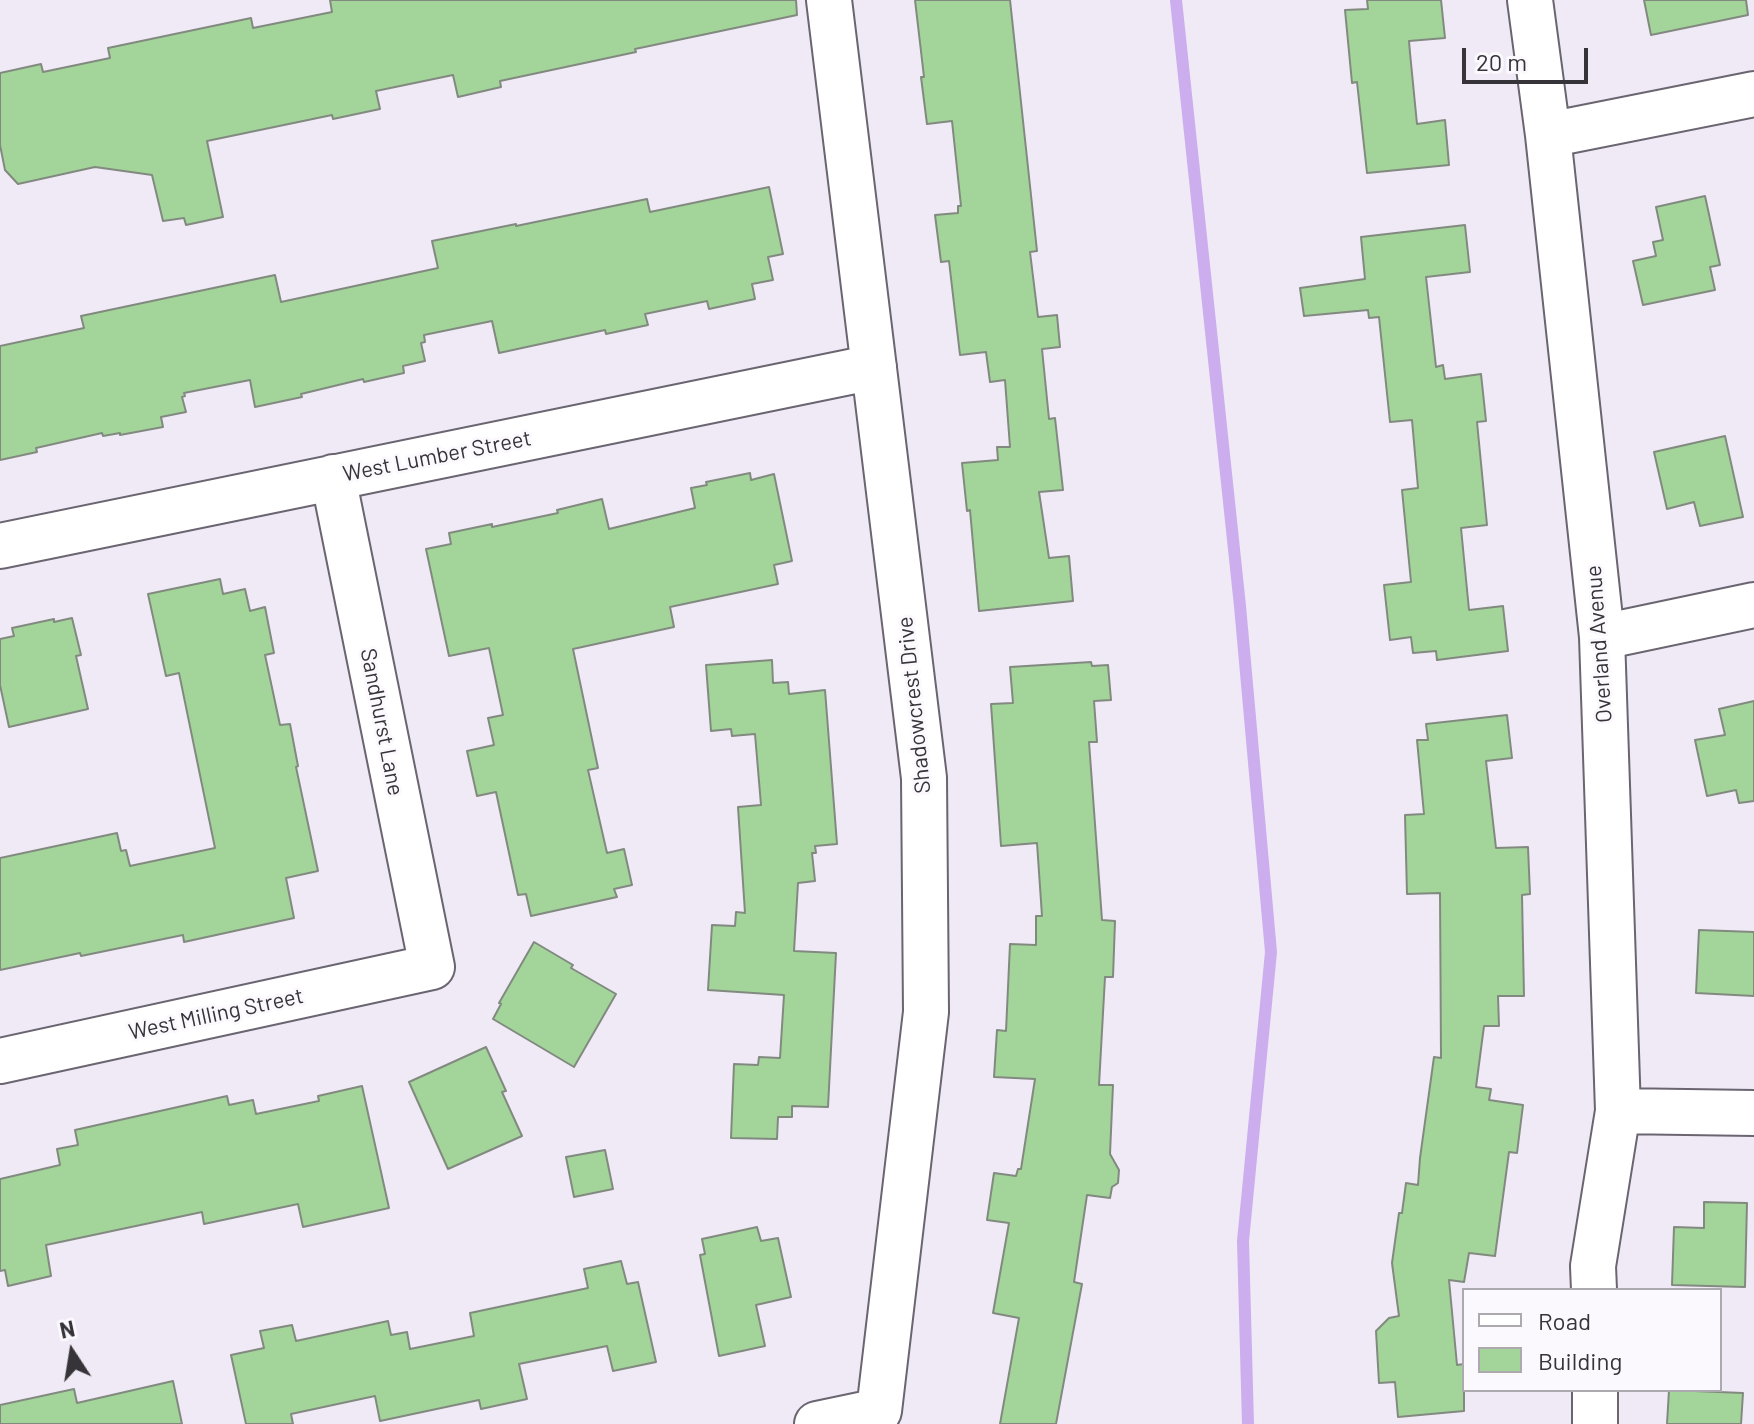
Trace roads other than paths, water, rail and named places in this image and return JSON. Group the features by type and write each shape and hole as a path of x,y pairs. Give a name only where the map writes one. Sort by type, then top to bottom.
{"street":[{"name":"Shadowcrest Drive","path":"817,1424 879,1411 926,1012 924,778 829,0"},
{"name":"Overland Avenue","path":"1530,0 1548,135 1602,637 1618,1111 1593,1266 1594,1288"},
{"path":"1548,135 1754,94"},
{"name":"West Lumber Street","path":"0,546 874,367"},
{"name":"Sandhurst Lane","path":"333,477 432,967"},
{"path":"1602,637 1754,605"},
{"name":"West Milling Street","path":"0,1061 432,967"},
{"path":"1618,1111 1754,1113"},
{"path":"1595,1392 1595,1424"}],"waterway":[{"path":"1176,0 1240,606 1271,952 1243,1241 1248,1424"}]}
